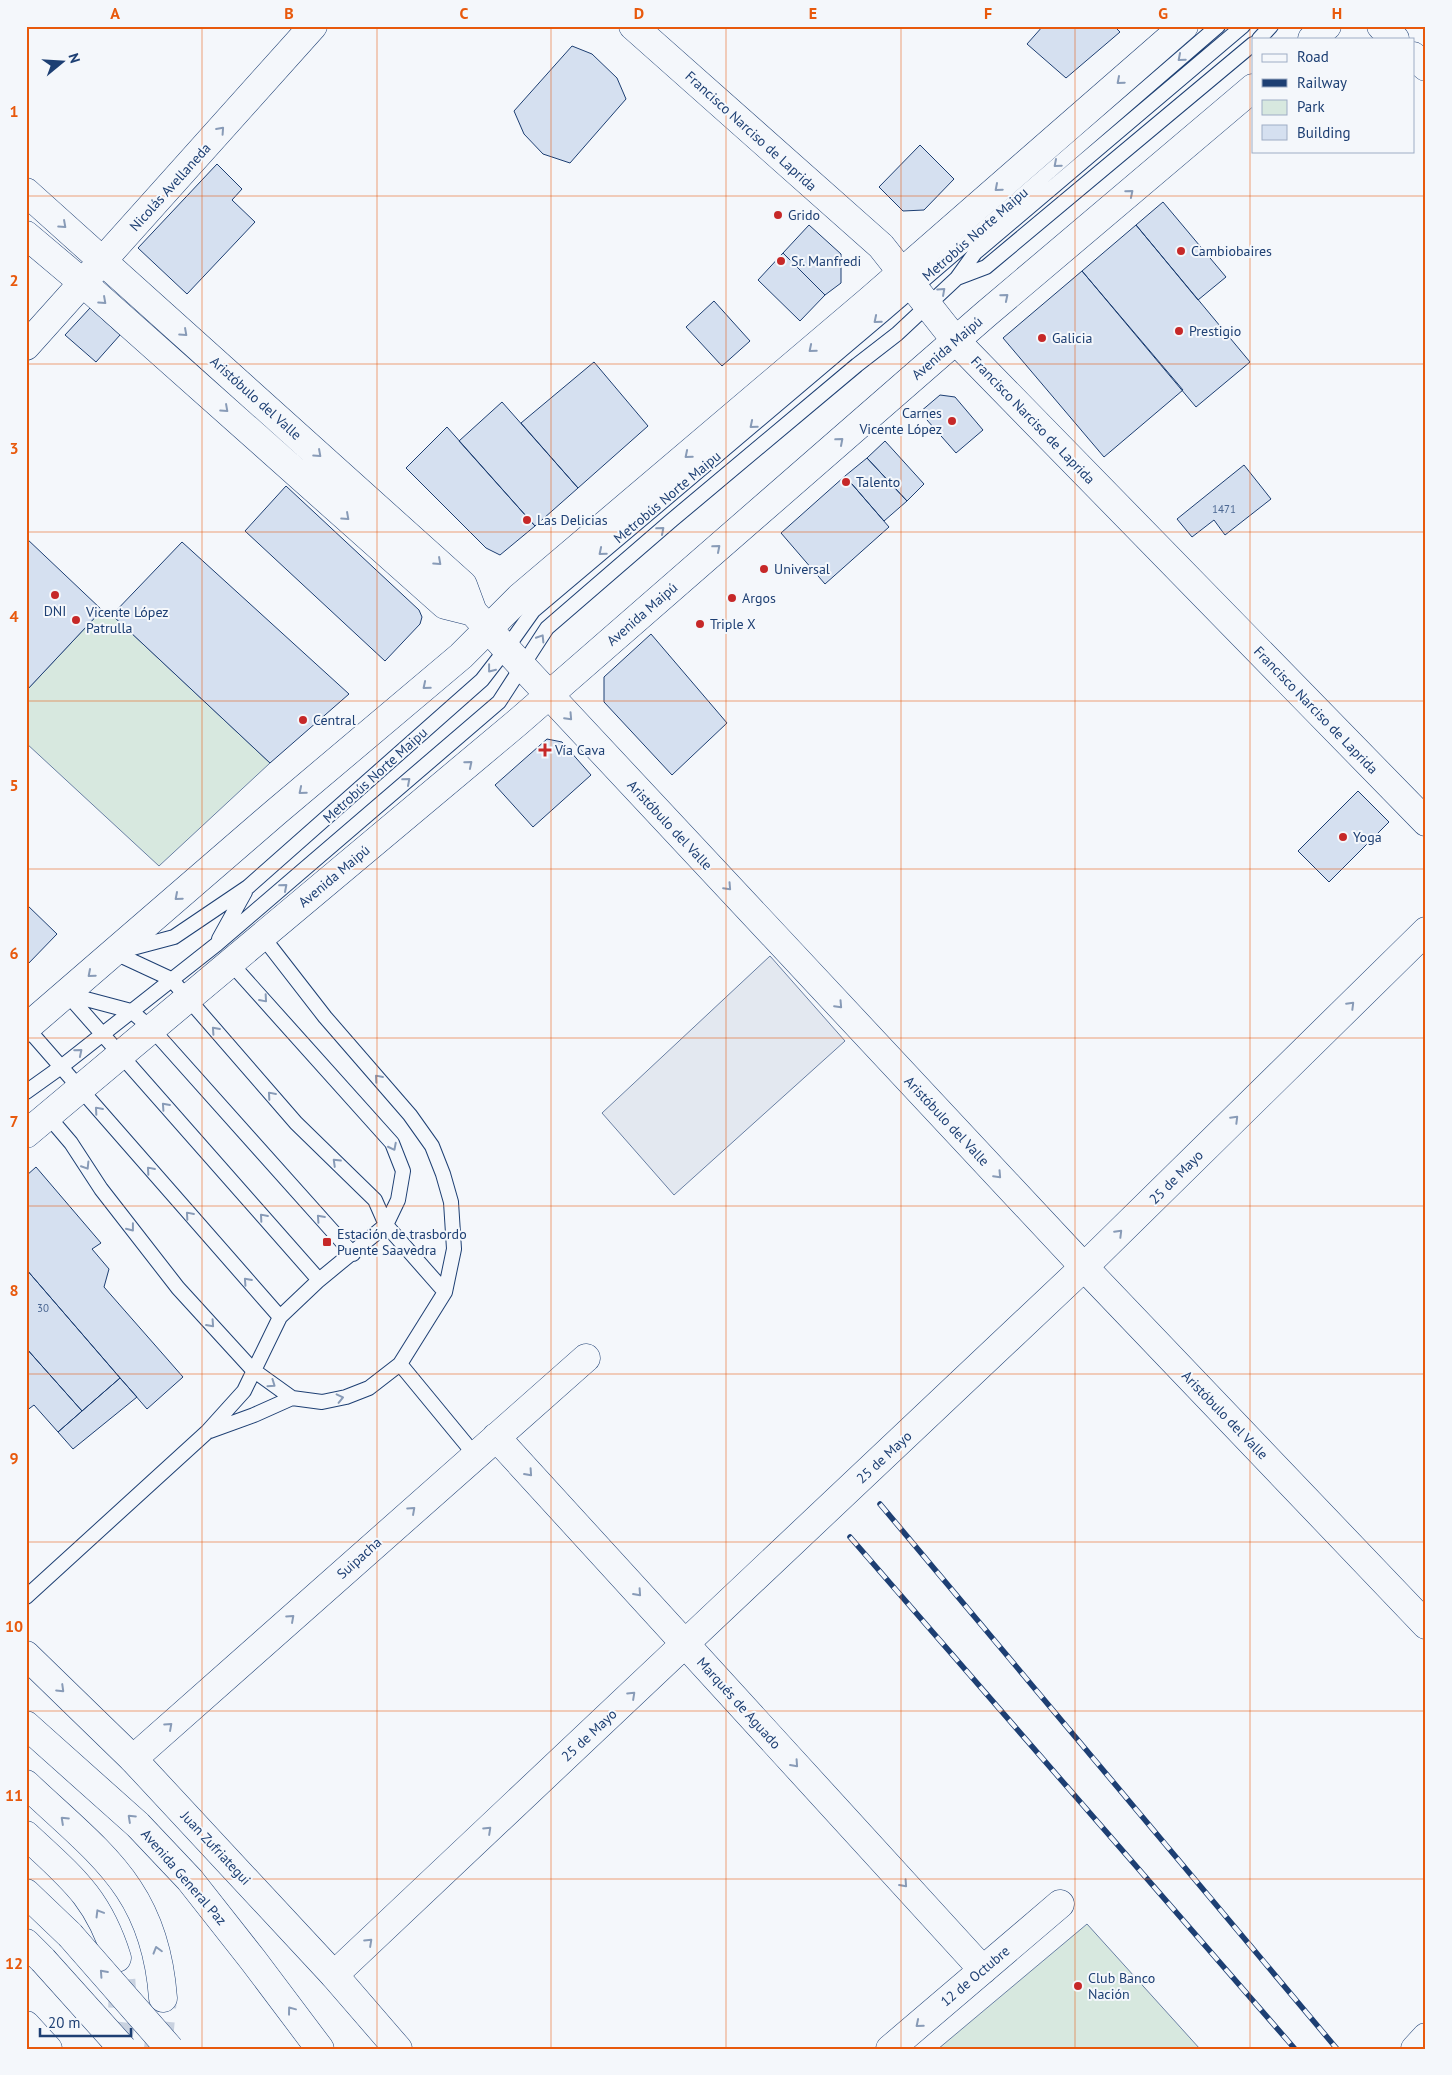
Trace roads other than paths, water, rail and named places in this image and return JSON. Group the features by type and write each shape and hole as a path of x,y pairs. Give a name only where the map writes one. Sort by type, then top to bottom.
{"main road":[{"name":"Nicolás Avellaneda","path":"26,346 313,26"},
{"name":"Francisco Narciso de Laprida","path":"633,26 881,246 956,341 1426,822"},
{"path":"27,1028 276,812 461,656 498,640 520,597 914,288 1184,26"},
{"path":"1313,38 1327,26"},
{"path":"1381,26 1394,38"},
{"path":"1414,57 1426,67"},
{"name":"Avenida Maipú","path":"26,1134 152,1029 179,989 549,695 956,341 1252,89"},
{"name":"Aristóbulo del Valle","path":"26,192 464,585 498,640 1084,1267 1426,1625"},
{"name":"Aristóbulo del Valle","path":"26,235 83,283 445,605 498,640"},
{"name":"25 de Mayo","path":"334,1975 686,1645 1084,1267 1426,931"},
{"name":"Suipacha","path":"133,1759 474,1455 586,1358"},
{"name":"Marqués de Aguado","path":"496,1437 982,1970"},
{"name":"Juan Zufriategui","path":"26,1655 133,1759 334,1975 398,2049"},
{"name":"Avenida General Paz","path":"26,1725 138,1826 190,1880 320,2049"},
{"path":"26,1784 104,1857 129,1887 144,1915 158,1954 164,1998"},
{"path":"26,1835 76,1882 86,1894 106,1924 118,1958"},
{"path":"26,1893 70,1935 170,2049"},
{"name":"12 de Octubre","path":"890,2049 1060,1904"},
{"path":"35,1952 123,2049"},
{"path":"26,2025 48,2049"},
{"path":"1415,2049 1426,2037"}],"lane":[{"name":"Metrobús Norte Maipu","path":"498,640 547,628 856,365 897,334 914,288 1218,26"},
{"name":"Metrobús Norte Maipu","path":"957,278 975,253 1243,26"},
{"path":"1260,38 1272,26"},
{"name":"Metrobús Norte Maipu","path":"914,288 957,278 986,267 1252,45"},
{"path":"1101,171 1134,120"},
{"name":"Metrobús Norte Maipu","path":"1088,158 1144,136"},
{"name":"Metrobús Norte Maipu","path":"115,953 174,937 248,887 482,680 498,640"},
{"name":"Metrobús Norte Maipu","path":"255,928 499,702 498,640"},
{"path":"26,1596 207,1432 244,1391 252,1370 280,1317 319,1280 386,1226 398,1200 403,1171 392,1143 224,954 231,915 248,887"},
{"path":"48,1116 71,1143 101,1189 178,1288 252,1370 292,1398 322,1402 346,1397 369,1388 400,1364 446,1292 454,1249 451,1202 443,1174 432,1146 410,1115 325,1017 255,928"},
{"path":"115,953 179,989 296,1123 375,1200 386,1226 446,1292"},
{"path":"26,1092 61,1067 131,1011 179,989"},
{"path":"67,994 131,1011 152,1029 352,1254"},
{"path":"67,994 319,1280"},
{"path":"27,1028 280,1317"},
{"path":"400,1364 474,1455"},
{"path":"207,1432 254,1415 292,1398"}],"tunnel":[{"path":"114,2049 120,2032 121,2022 121,1976"},
{"path":"158,2049 163,1998"}],"railway":[{"path":"880,1504 1337,2049"},
{"path":"850,1537 1295,2049"}],"place":[{"name":"Grido","path":"778,215"},
{"name":"Cambiobaires","path":"1181,251"},
{"name":"Sr. Manfredi","path":"781,261"},
{"name":"Prestigio","path":"1179,331"},
{"name":"Galicia","path":"1042,338"},
{"name":"Carnes Vicente López","path":"952,421"},
{"name":"Talento","path":"846,482"},
{"name":"Las Delicias","path":"527,520"},
{"name":"Universal","path":"764,569"},
{"name":"DNI","path":"55,595"},
{"name":"Argos","path":"732,598"},
{"name":"Vicente López Patrulla","path":"76,620"},
{"name":"Triple X","path":"700,624"},
{"name":"Central","path":"303,720"},
{"name":"Vía Cava","path":"545,750"},
{"name":"Yoga","path":"1343,837"},
{"name":"Estación de trasbordo Puente Saavedra","path":"327,1242"},
{"name":"Club Banco Nación","path":"1078,1986"}]}
